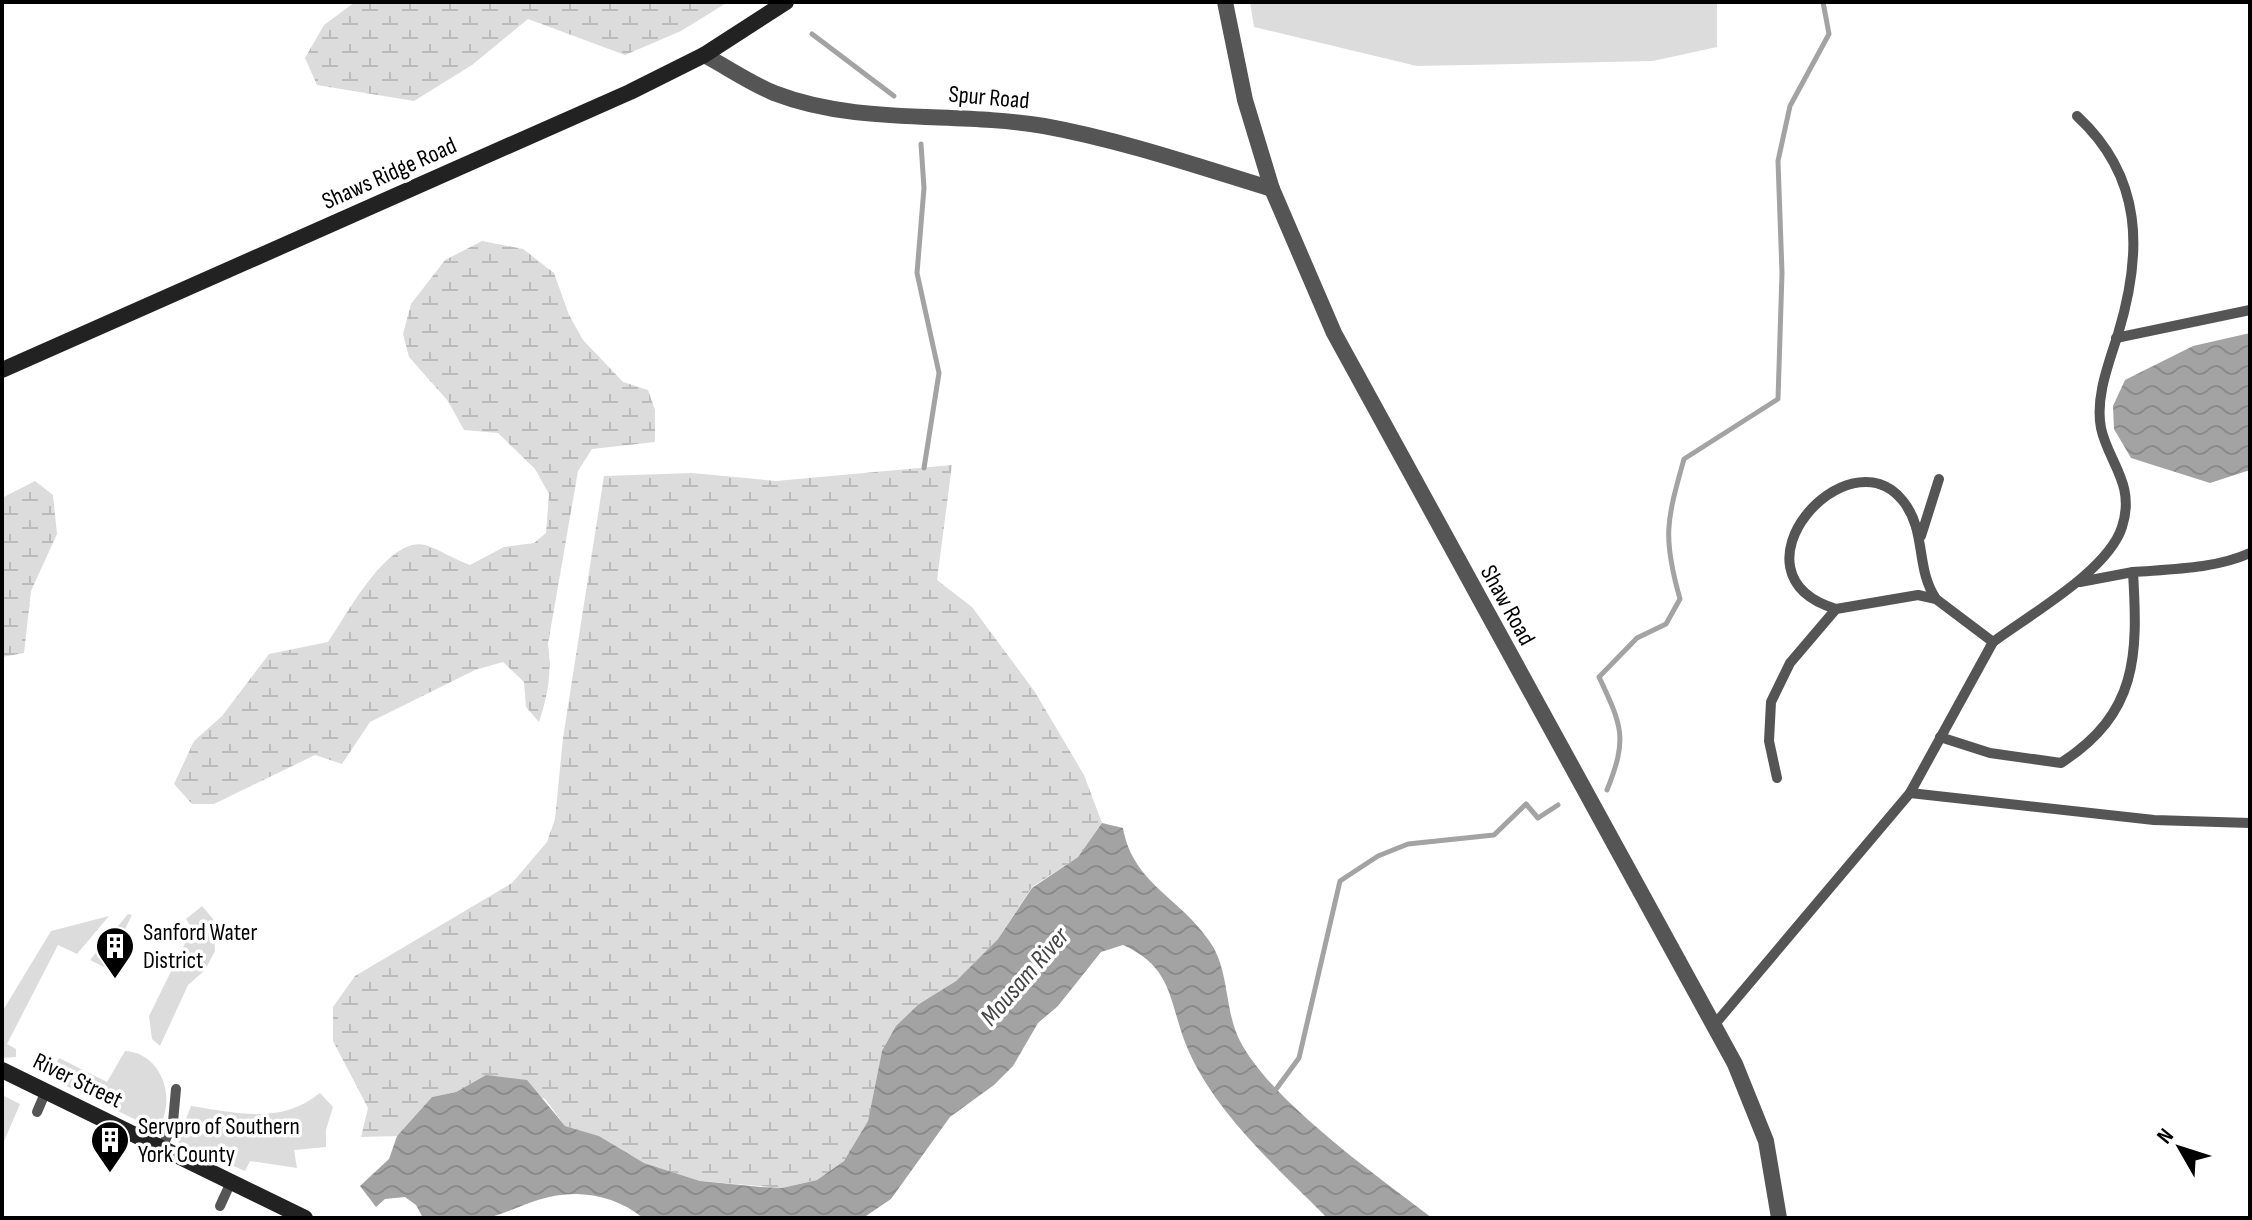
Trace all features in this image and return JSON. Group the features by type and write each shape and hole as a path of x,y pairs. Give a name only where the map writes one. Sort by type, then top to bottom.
{"main road":[{"name":"Shaws Ridge Road","path":"2,370 616,98 704,55 786,2"},
{"name":"River Street","path":"2,1070 305,1218"}],"street":[{"name":"Shaw Road","path":"1225,2 1245,100 1272,189 1334,333 1651,915 1715,1024 1760,1124 1779,1218"},
{"name":"Spur Road","path":"704,55 773,92 834,109 982,118 1044,126 1160,155 1272,189"}],"lane":[{"path":"1715,1024 1910,793 1993,642 2080,582 2122,527 2125,491 2118,463 2101,429 2104,373 2129,289 2135,244 2132,216 2123,176 2101,139 2077,116"},
{"path":"2116,338 2250,310"},
{"path":"1939,479 1921,536 1922,568 1936,599 1993,642"},
{"path":"1921,536 1901,498 1878,484 1860,483 1841,488 1816,502 1795,527 1790,554 1793,573 1802,593 1836,609 1897,596 1936,599"},
{"path":"2080,582 2133,572 2188,568 2236,559 2250,553"},
{"path":"1940,737 1990,753 2061,763 2088,746 2121,704 2132,673 2136,629 2133,572"},
{"path":"1777,778 1769,741 1771,702 1790,663 1836,609"},
{"path":"1910,793 2154,820 2250,823"},
{"path":"162,1148 173,1122 176,1089"},
{"path":"37,1112 46,1091"},
{"path":"220,1206 231,1182"}],"green space":[{"path":"355,2 728,2 681,31 625,55 528,19 472,65 414,101 317,85 305,58 324,25"},
{"path":"1250,2 1717,2 1717,47 1653,61 1417,66 1254,27"},
{"path":"482,241 523,249 554,273 569,315 583,340 623,382 648,390 655,410 655,442 592,449 578,471 548,644 548,683 539,722 526,707 524,682 503,662 475,670 370,722 342,764 315,755 214,804 192,804 174,784 194,741 222,716 269,654 328,642 369,581 396,553 411,546 425,545 470,565 504,547 534,543 546,533 549,494 535,469 498,433 464,430 448,401 409,357 403,334 411,304 445,260"},
{"path":"952,465 937,580 972,607 1035,692 1084,775 1102,823 1078,857 1032,887 998,939 956,981 919,1004 882,1051 868,1121 844,1161 817,1180 782,1188 700,1181 644,1163 599,1136 565,1126 545,1099 486,1075 456,1092 432,1097 397,1136 361,1137 368,1108 333,1041 333,1007 355,976 512,883 547,842 555,819 563,738 604,476 692,473 776,481"},
{"path":"35,481 53,495 57,534 31,591 24,653 2,657 2,498"},
{"path":"202,906 213,919 215,951 205,970 188,985 160,1046 152,1039 149,1016 189,935 191,927 186,919"},
{"path":"128,914 132,915 106,968 90,960"},
{"path":"109,916 77,954 58,945 7,1044 16,1049 16,1057 2,1058 2,1012 51,931"},
{"path":"125,1051 149,1060 163,1081 166,1106 157,1130 60,1083 37,1067 43,1062 54,1067 59,1058 107,1082"},
{"path":"320,1093 333,1107 326,1130 326,1147 294,1150 297,1168 250,1161 245,1171 177,1142 191,1106 242,1113 274,1113 290,1110"},
{"path":"2,1095 20,1104 2,1146"}],"water":[{"path":"2250,333 2250,470 2210,483 2131,458 2114,429 2113,406 2125,380 2193,346"},
{"name":"Mousam River","path":"1102,823 1123,828 1128,847 1147,877 1198,926 1210,942 1221,965 1231,1017 1240,1041 1275,1088 1327,1136 1432,1218 1327,1218 1233,1121 1190,1054 1162,978 1140,955 1123,945 1101,952 1058,1006 1038,1023 1013,1066 994,1085 950,1117 891,1199 863,1218 643,1218 607,1199 566,1194 485,1218 423,1218 416,1205 405,1197 385,1199 376,1207 360,1186 389,1159 397,1136 432,1097 456,1092 486,1075 527,1080 565,1126 599,1136 644,1163 700,1181 782,1188 817,1180 844,1161 868,1121 882,1051 896,1026 919,1004 956,981 998,939 1032,888 1078,857"}],"waterway":[{"path":"1607,790 1618,757 1620,732 1599,677 1637,638 1666,624 1680,599 1671,559 1669,528 1684,459 1778,399 1782,273 1778,161 1790,106 1829,34 1823,2"},
{"path":"812,34 894,96"},
{"path":"921,144 924,188 917,273 939,373 924,468"},
{"path":"1274,1092 1299,1058 1340,881 1378,856 1408,844 1494,835 1526,804 1538,818 1558,805"}],"place":[{"name":"Sanford Water District","path":"115,980"},
{"name":"Servpro of Southern York County","path":"110,1174"}]}
